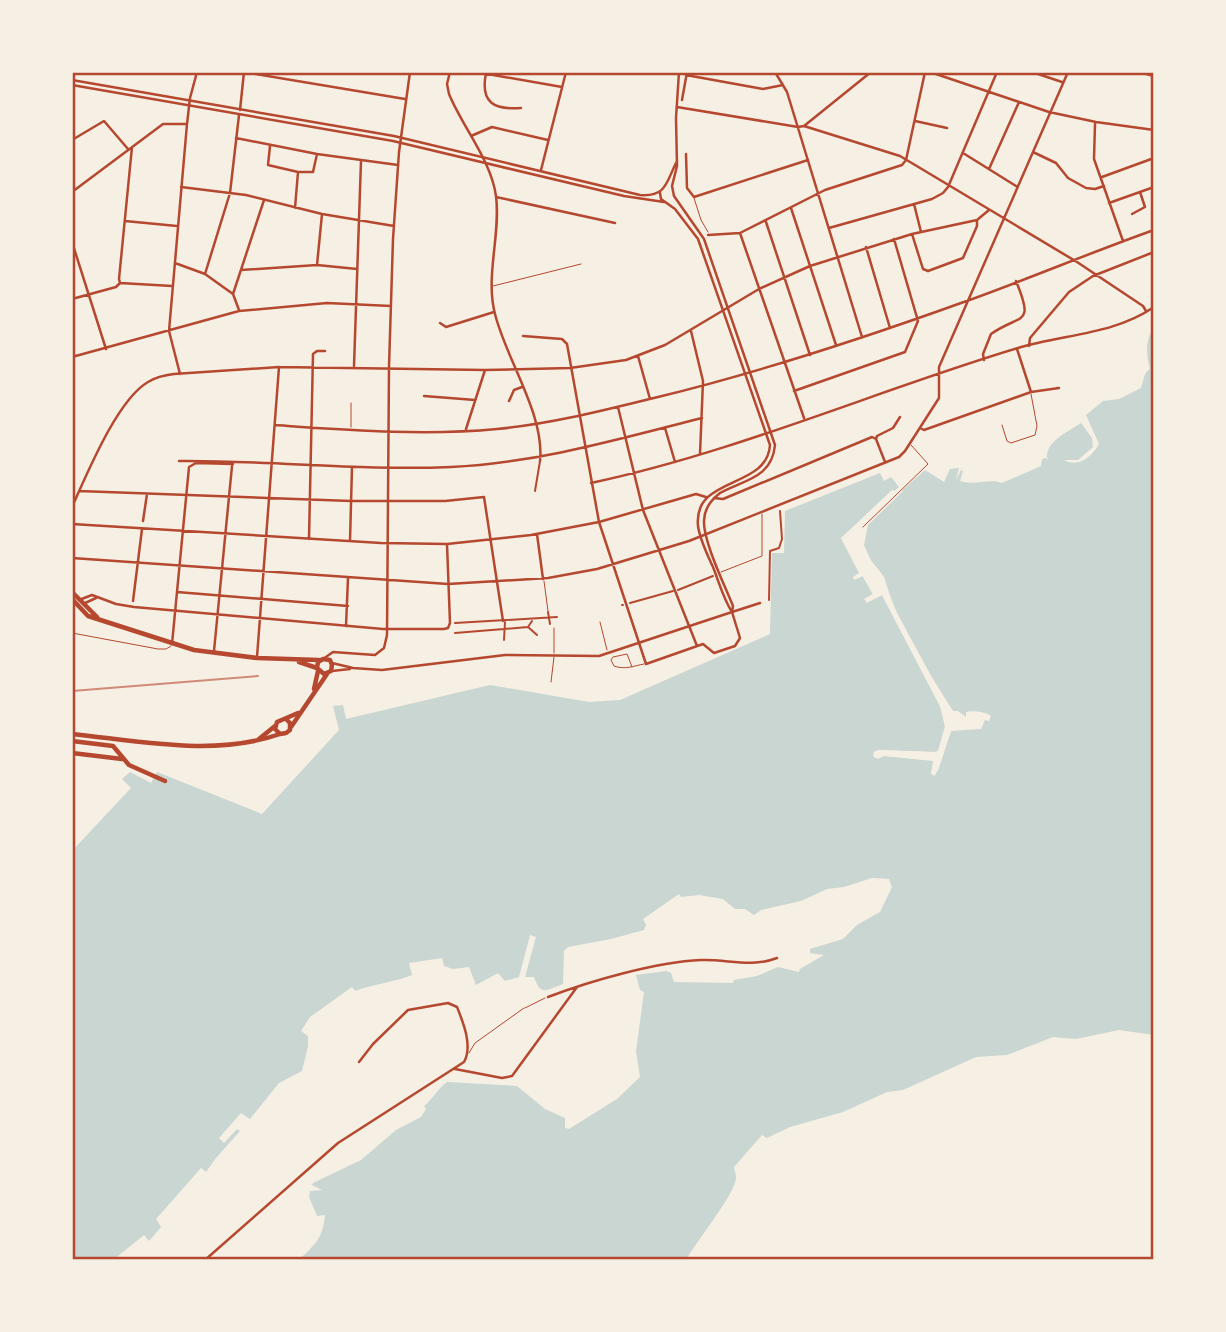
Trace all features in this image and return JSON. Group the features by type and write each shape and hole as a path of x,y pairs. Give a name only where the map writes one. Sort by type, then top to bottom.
{"highway":[{"path":"1143,72 1154,75"},
{"path":"72,592 78,605"},
{"path":"72,599 101,619 172,644 257,658 331,662 329,672 287,733 224,745 197,746 72,734"},
{"path":"288,660 329,672"},
{"path":"313,693 321,660"},
{"path":"258,740 279,720 299,712"},
{"path":"286,719 290,727"},
{"path":"275,726 280,734"},
{"path":"72,741 113,746 129,765 164,781"},
{"path":"72,753 123,759"}],"street":[{"path":"177,72 197,73 187,124 169,331 180,374"},
{"path":"240,110 244,72 405,99"},
{"path":"321,660 330,653 367,656 377,654 386,644 389,367 394,226 400,141 410,72"},
{"path":"450,72 447,84 449,94 482,159 496,197 494,312 536,424 540,459 535,491"},
{"path":"476,72 562,87"},
{"path":"540,172 566,72"},
{"path":"72,85 400,141 484,164 636,199 665,202 671,201 674,194 680,72"},
{"path":"775,72 783,85 798,127 862,337"},
{"path":"804,126 871,72"},
{"path":"708,235 740,233 818,194 896,168 906,160 928,72 1049,112 1154,130"},
{"path":"828,228 936,197 948,187 998,72"},
{"path":"1032,72 1062,82"},
{"path":"72,558 448,584 543,579 614,564 701,537 902,455 939,395 937,375 966,301 1068,72"},
{"path":"486,73 484,91 488,100 499,107 522,108"},
{"path":"682,100 687,73 763,89 783,85"},
{"path":"72,80 400,141 640,195 654,196 666,188 674,194 704,239 770,448 762,467 706,497 699,516 701,537 716,575 733,606 732,612 739,632 738,643 731,648 714,653 703,644 646,664 599,522 568,346 564,340 523,336"},
{"path":"989,169 1018,102"},
{"path":"677,107 804,126 896,155 1098,276 1143,306 1147,312"},
{"path":"205,274 230,193 239,115"},
{"path":"72,140 104,121 130,148 118,279 120,283"},
{"path":"915,121 947,128"},
{"path":"1096,122 1093,152 1123,241"},
{"path":"72,192 163,124 187,124"},
{"path":"471,136 492,127 548,141"},
{"path":"236,138 317,154 398,165"},
{"path":"270,146 268,165 298,173 313,172 317,154"},
{"path":"1032,151 1056,163 1068,178 1086,188 1104,186"},
{"path":"963,153 1016,186"},
{"path":"686,154 687,188 694,197 807,160"},
{"path":"1101,177 1154,158"},
{"path":"354,366 361,161"},
{"path":"677,161 660,197 681,216 698,239 752,373 772,430 775,451 768,467 756,477 714,498 704,516 716,575"},
{"path":"295,208 298,173"},
{"path":"181,187 230,193 322,214 394,226"},
{"path":"1109,202 1154,187"},
{"path":"1132,214 1145,207 1140,192"},
{"path":"496,197 615,223"},
{"path":"233,293 264,200"},
{"path":"914,204 921,232"},
{"path":"791,208 836,346"},
{"path":"72,507 114,423 133,394 150,380 180,374 279,367 485,370 570,368 605,364 660,348 759,289 810,266 912,234 977,220 989,210"},
{"path":"317,265 322,214"},
{"path":"912,234 922,269 928,271 964,257 977,220"},
{"path":"125,221 177,226"},
{"path":"765,221 810,355"},
{"path":"275,425 466,430 536,424 579,416 703,387 810,355 966,301 1154,230"},
{"path":"740,233 804,420"},
{"path":"794,391 904,354 918,325 894,239"},
{"path":"72,242 106,349"},
{"path":"866,247 890,328"},
{"path":"1029,346 1030,338 1063,297 1093,276 1154,252"},
{"path":"175,263 205,274 233,293 239,311"},
{"path":"242,270 317,265 357,269"},
{"path":"984,360 983,354 991,334 1014,324 1023,314 1024,302 1016,281"},
{"path":"72,299 116,287 120,283 172,286"},
{"path":"72,357 239,311 316,303 391,306"},
{"path":"591,483 633,474 700,454 1017,349 1110,328 1154,307"},
{"path":"440,323 446,327 494,312"},
{"path":"691,331 703,387 700,454"},
{"path":"1017,349 1031,391"},
{"path":"309,539 313,354 326,351"},
{"path":"638,356 650,400"},
{"path":"257,658 279,367"},
{"path":"466,430 485,370"},
{"path":"509,401 514,390 522,387"},
{"path":"920,428 924,430 1031,391 1059,388"},
{"path":"424,396 475,400"},
{"path":"618,407 643,510 697,646"},
{"path":"876,439 893,428 900,417"},
{"path":"172,644 189,465 452,467 540,459 702,418"},
{"path":"665,427 675,461"},
{"path":"714,498 723,499 870,438 876,439"},
{"path":"876,439 886,462"},
{"path":"179,461 227,461 233,464"},
{"path":"214,653 233,464"},
{"path":"350,541 352,466"},
{"path":"79,491 351,501 445,501 484,497 505,628 504,640"},
{"path":"143,521 146,494"},
{"path":"72,524 309,539 447,544 537,534 599,522 697,494 706,497"},
{"path":"769,600 770,551 779,548 782,540 780,511"},
{"path":"134,601 142,528"},
{"path":"537,534 543,579"},
{"path":"78,605 96,597 123,606 217,615 388,629 444,629 450,626 447,544"},
{"path":"678,590 716,575"},
{"path":"346,626 348,578"},
{"path":"177,592 348,606"},
{"path":"630,603 673,592"},
{"path":"329,672 353,668 389,669 505,655 599,656 760,603"},
{"path":"548,611 550,624"},
{"path":"455,623 557,617"},
{"path":"455,633 522,629 528,627 532,619"},
{"path":"488,622 489,630"},
{"path":"470,623 470,632"},
{"path":"528,627 537,635"},
{"path":"337,653 331,662 353,668"},
{"path":"548,997 578,986 644,969 699,960 753,964 777,958"},
{"path":"455,1069 502,1078 512,1076 578,986"},
{"path":"205,1260 338,1143 455,1069 468,1055 468,1046 455,1004 406,1011 359,1062"}],"lane":[{"path":"694,197 708,235"},
{"path":"493,286 581,264"},
{"path":"1002,425 1007,441 1011,443 1035,435 1037,426 1031,391"},
{"path":"351,403 351,429"},
{"path":"863,527 928,464 910,444"},
{"path":"716,575 762,556 762,512"},
{"path":"543,579 548,611"},
{"path":"600,622 608,653"},
{"path":"551,682 554,628"},
{"path":"72,633 158,649 169,648 172,644"},
{"path":"632,667 627,654 613,657 611,660 612,665 617,667 632,667 646,664"},
{"path":"468,1055 475,1043 525,1008 548,997"}],"shaded area":[{"path":"1154,329 1154,1035 1119,1030 1076,1039 1053,1037 1007,1055 976,1057 903,1090 887,1092 843,1112 790,1127 767,1138 762,1135 734,1167 735,1184 730,1194 686,1260 299,1260 317,1240 324,1223 325,1215 317,1216 309,1197 310,1191 322,1190 312,1185 313,1183 361,1160 396,1130 421,1117 426,1109 424,1106 447,1082 517,1086 545,1109 565,1118 565,1128 569,1129 617,1099 640,1077 636,1051 644,992 640,990 636,975 666,971 671,973 674,982 733,983 734,980 757,976 778,967 799,972 824,955 810,953 810,949 843,939 857,925 880,912 892,887 889,879 872,878 827,889 801,901 761,910 754,915 745,909 735,909 723,899 699,895 681,897 679,894 643,919 646,925 644,930 568,947 564,951 563,984 548,990 542,990 534,977 525,977 536,937 530,935 519,977 505,981 498,973 476,985 469,967 453,969 444,966 442,958 409,963 412,975 355,991 352,987 310,1017 301,1031 308,1036 302,1071 279,1083 250,1119 241,1113 219,1138 224,1143 237,1129 240,1131 206,1172 201,1168 156,1219 161,1227 149,1241 144,1235 113,1260 72,1260 72,851 131,788 122,779 130,772 151,783 157,772 262,814 339,730 333,706 343,705 346,719 490,685 589,702 620,700 770,634 772,553 784,553 785,511 880,473 884,481 891,477 899,487 841,538 859,573 853,577 854,580 863,576 873,594 864,599 867,603 882,595 943,712 945,727 938,751 878,750 873,755 875,758 884,756 931,760 934,761 931,772 938,771 951,731 981,729 985,720 989,721 991,716 972,711 966,712 966,717 953,711 906,632 882,574 866,552 864,542 867,526 925,470 944,482 950,469 959,468 956,480 961,470 960,481 1002,483 1041,466 1042,459 1046,458 1048,461 1047,455 1052,443 1081,423 1092,438 1093,447 1078,460 1064,460 1074,463 1089,457 1099,444 1086,415 1103,401 1119,399 1141,388 1150,368 1147,347"}],"pier":[{"path":"899,487 903,491 868,525 864,545 874,567 884,577 891,602 942,696 953,711 952,714 942,701 948,729 951,727 954,731 951,731 935,776 931,774 933,761 884,756 878,759 873,755 878,750 938,751 945,727 940,706 882,595 875,598 841,538 892,490 895,491","holes":["893,494 863,527 861,548 871,569 883,584 883,592 876,594 845,539"]}],"railway":[{"path":"72,691 258,676"}]}
